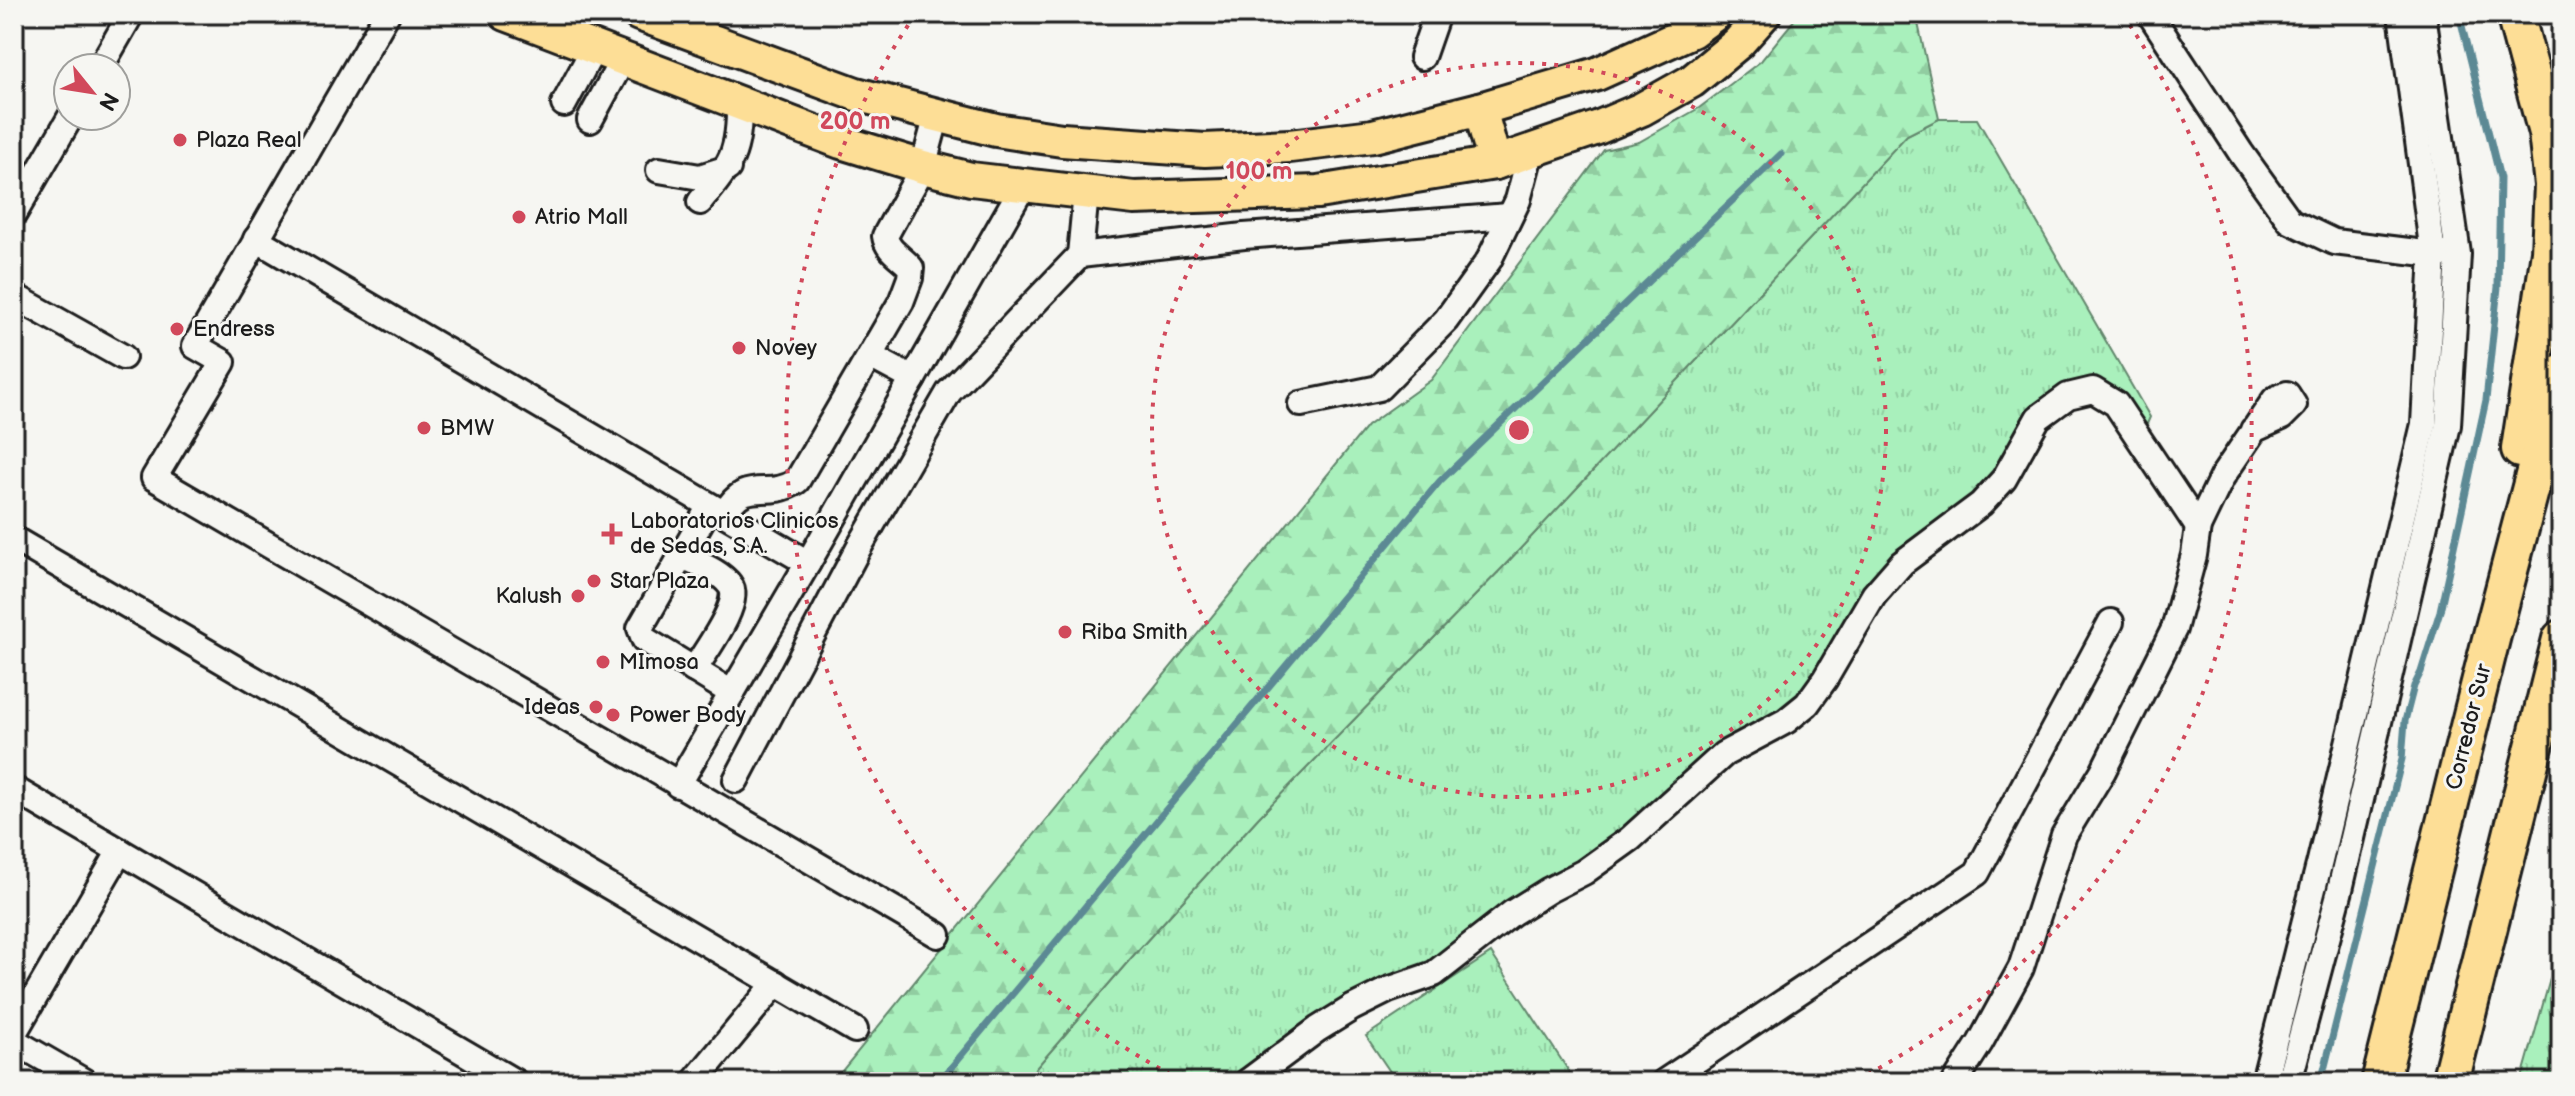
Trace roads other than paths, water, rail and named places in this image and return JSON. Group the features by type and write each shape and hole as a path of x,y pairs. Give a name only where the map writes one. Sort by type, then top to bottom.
{"highway":[{"path":"2491,639 2550,252 2553,185 2547,133 2515,14"},
{"name":"Corredor Sur","path":"2380,1082 2561,373"},
{"path":"2450,1082 2561,639"},
{"path":"2541,715 2561,659"}],"main road":[{"path":"506,14 841,142 923,167 971,179 1134,198 1318,192 1495,163 1642,109 1692,81 1738,43 1764,14"},
{"path":"639,14 856,94 996,130 1062,140 1205,150 1290,146 1373,136 1480,109 1597,74 1692,31 1715,14"},
{"path":"1480,109 1495,163"}],"street":[{"path":"109,52 131,14"},
{"path":"387,14 195,346 223,362 154,478 938,935"},
{"path":"1422,57 1437,14"},
{"path":"2150,14 2241,153 2290,221 2334,242 2433,254 2458,254"},
{"path":"2264,1082 2424,424 2433,254 2401,14"},
{"path":"2289,1082 2339,894 2448,425 2458,254 2423,14"},
{"path":"564,104 609,53"},
{"path":"590,120 609,53"},
{"path":"700,202 728,168 737,145 739,103"},
{"path":"732,693 644,639 640,628 681,555 717,510 747,490 776,490 797,481 870,356 901,302 910,278 911,268 886,243 885,236 923,167 937,115"},
{"path":"14,214 62,132"},
{"path":"1301,404 1379,388 1446,320 1489,260 1518,200 1531,151"},
{"path":"659,170 700,177 728,168"},
{"path":"678,785 1023,186"},
{"path":"736,780 858,549 949,392 1080,255 1086,193"},
{"path":"1080,255 1244,236 1509,216"},
{"path":"256,239 808,563"},
{"path":"14,296 123,357"},
{"path":"870,356 913,379"},
{"path":"1247,1082 1318,1029 1352,1008 1388,990 1434,974 1512,913 1584,872 1630,839 1724,754 1786,721 1807,704 1874,595 1902,563 1981,504 2004,479 2038,418 2068,396 2093,390 2116,404 2198,527"},
{"path":"1955,1082 2021,968 2064,835 2103,771 2174,629 2194,555 2198,527 2222,477 2253,430"},
{"path":"14,539 855,1030"},
{"path":"681,555 728,582 733,589 732,603 725,619 694,670"},
{"path":"1671,1080 1977,873 2111,622"},
{"path":"14,789 515,1082"},
{"path":"14,1033 120,851"},
{"path":"694,1082 776,983"},
{"path":"14,1041 85,1082"}],"waterway":[{"path":"2321,1082 2402,759 2405,721 2440,611 2486,400 2498,287 2500,178 2459,14"},
{"path":"939,1082 1440,481 1781,154"}],"place":[{"name":"Plaza Real","path":"180,140"},
{"name":"Atrio Mall","path":"519,217"},
{"name":"Endress","path":"177,329"},
{"name":"Novey","path":"739,348"},
{"name":"BMW","path":"424,428"},
{"name":"Laboratorios Clinicos de Sedas, S.A.","path":"612,534"},
{"name":"Star Plaza","path":"594,581"},
{"name":"Kalush","path":"578,596"},
{"name":"Riba Smith","path":"1065,632"},
{"name":"MImosa","path":"603,662"},
{"name":"Ideas","path":"596,707"},
{"name":"Power Body","path":"613,715"}]}
